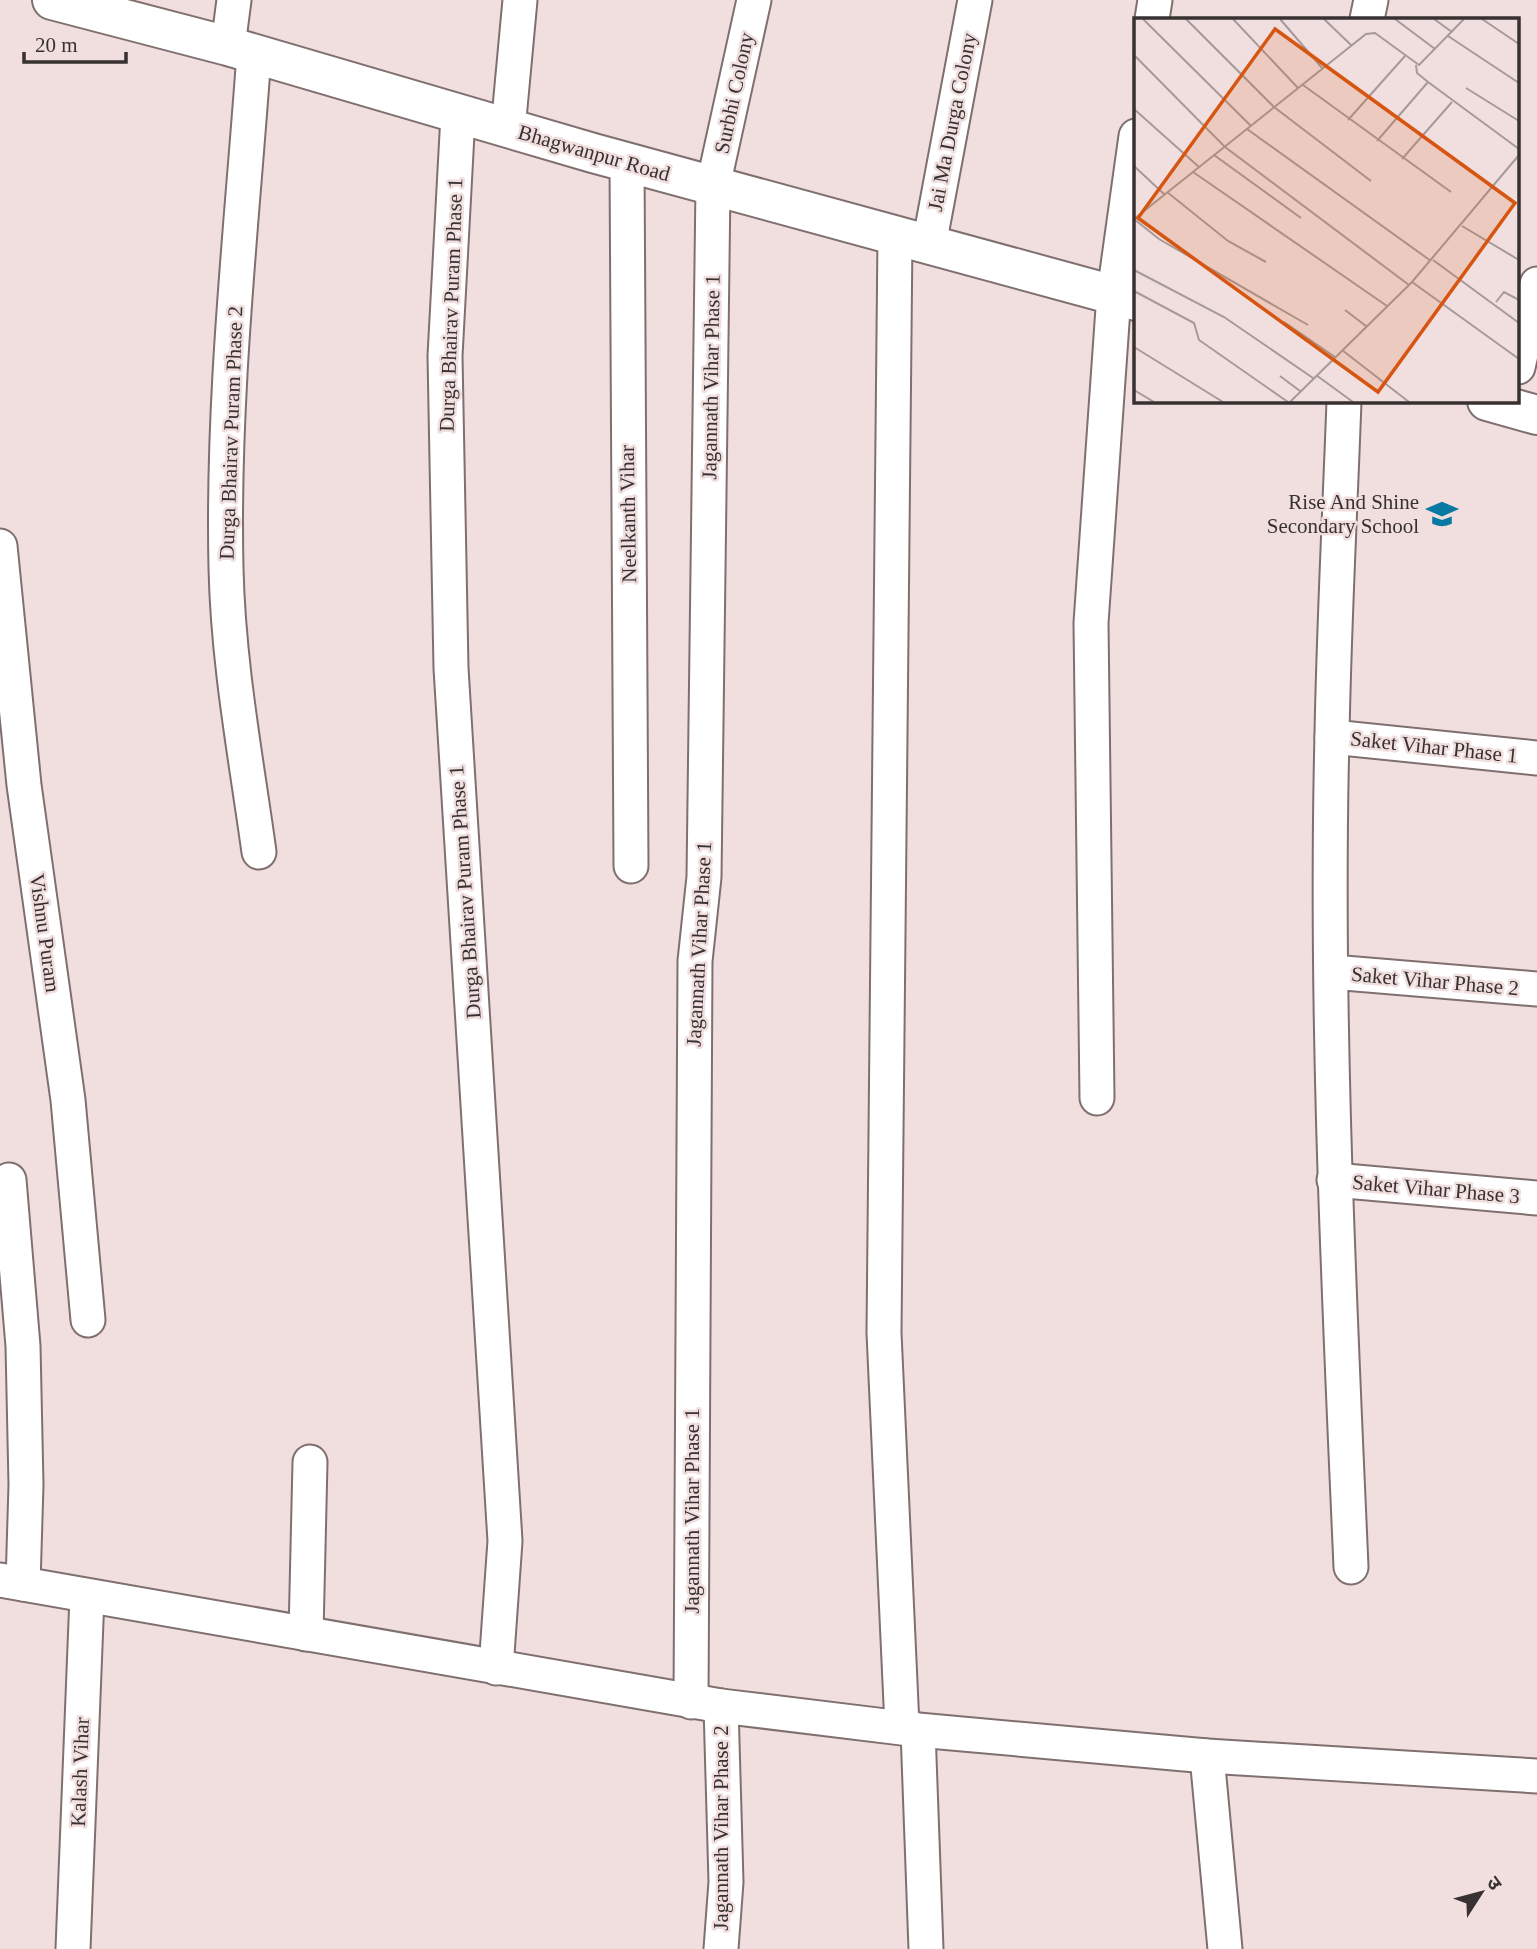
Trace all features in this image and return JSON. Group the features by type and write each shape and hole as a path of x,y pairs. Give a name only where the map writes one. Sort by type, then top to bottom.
{"street":[{"name":"Bhagwanpur Road","path":"52,0 241,50 458,115 713,186 1125,297"},
{"name":"Durga Bhairav Puram Phase 2","path":"234,0 241,50 226,451 226,569 231,645 260,852"},
{"path":"508,129 520,0"},
{"name":"Surbhi Colony","path":"713,186 754,0"},
{"name":"Jai Ma Durga Colony","path":"926,1949 884,1333 912,240 975,0"},
{"path":"1152,18 1155,0"},
{"path":"1367,18 1371,0"},
{"name":"Durga Bhairav Puram Phase 1","path":"458,115 444,356 451,668 505,1541 496,1668"},
{"name":"Neelkanth Vihar","path":"627,162 631,866"},
{"path":"1097,1098 1091,622 1125,297 1134,165"},
{"name":"Jagannath Vihar Phase 1","path":"706,1704 695,961 704,877 713,186"},
{"path":"1520,358 1537,284"},
{"path":"1344,402 1332,737 1332,972 1334,1180 1351,1567"},
{"name":"Vishnu Puram","path":"0,546 24,785 68,1100 88,1320"},
{"name":"Saket Vihar Phase 1","path":"1332,737 1537,758"},
{"name":"Saket Vihar Phase 2","path":"1332,972 1537,989"},
{"path":"9,1180 23,1346 26,1485 11,1582 706,1704 910,1728 1207,1756 1537,1776"},
{"name":"Saket Vihar Phase 3","path":"1334,1180 1537,1198"},
{"path":"306,1634 310,1462"},
{"name":"Kalash Vihar","path":"73,1949 87,1596"},
{"name":"Jagannath Vihar Phase 2","path":"706,1704 726,1882 721,1949"},
{"path":"1207,1756 1225,1949"}],"place":[{"name":"Rise And Shine Secondary School","path":"1442,514"}]}
